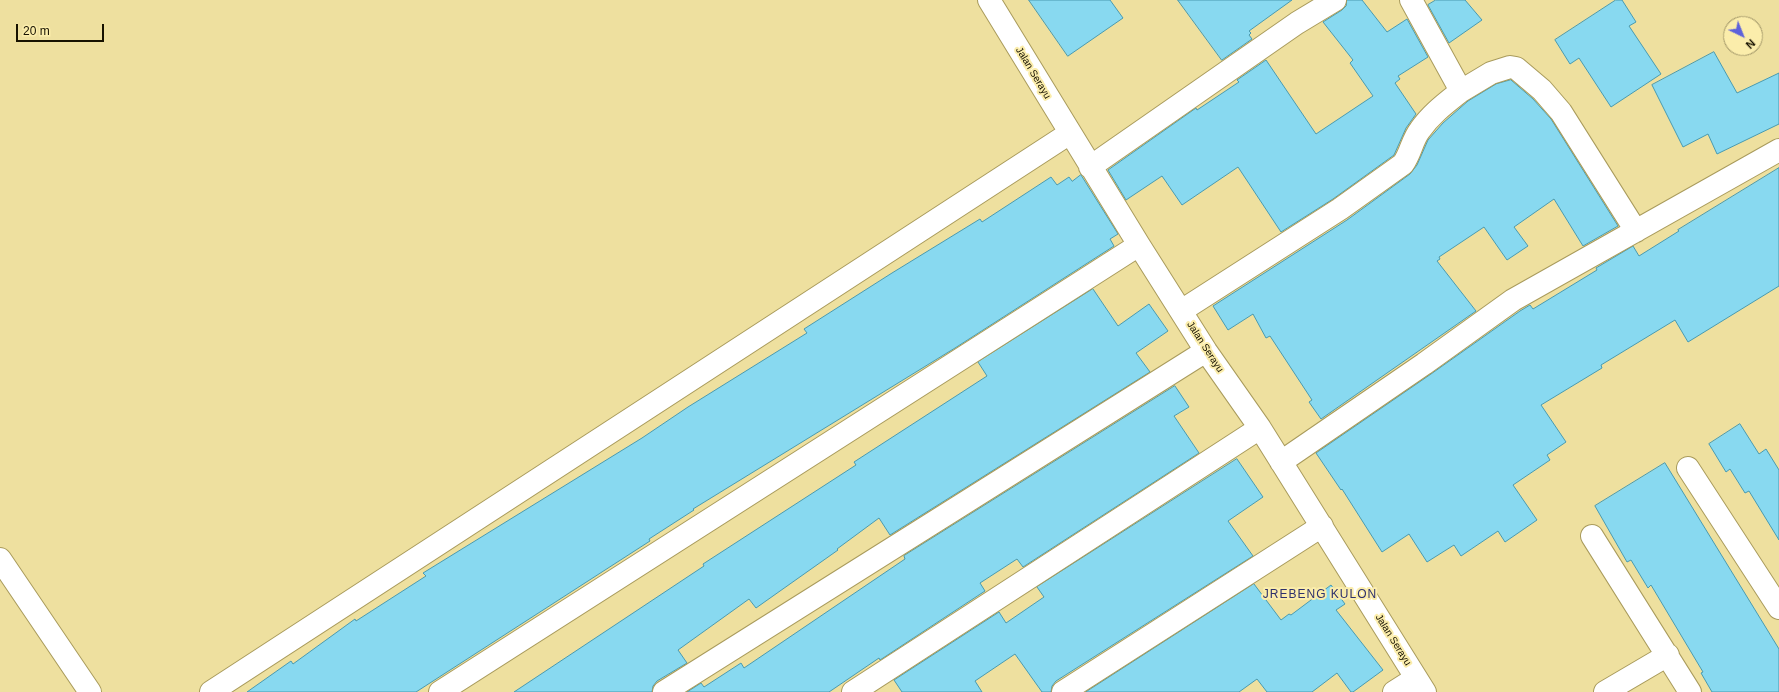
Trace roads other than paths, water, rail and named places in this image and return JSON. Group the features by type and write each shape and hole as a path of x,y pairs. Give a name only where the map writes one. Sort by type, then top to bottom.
{"street":[{"name":"Jalan Serayu","path":"989,0 1090,167 1206,352 1260,428 1421,685"},
{"path":"1090,167 1298,23 1335,0"},
{"path":"1411,0 1461,91"},
{"path":"1181,310 1340,209 1403,164 1410,155 1419,131 1436,111 1461,91 1491,73 1510,67 1516,68 1542,90 1561,112 1636,231"},
{"path":"211,692 1070,133"},
{"path":"1281,462 1424,364 1513,300 1779,150"},
{"path":"440,692 1139,245"},
{"path":"664,692 1206,352"},
{"path":"853,692 1260,428"},
{"path":"1688,468 1779,608"},
{"path":"1063,692 1322,526"},
{"path":"1592,536 1690,692"},
{"path":"0,559 86,691"},
{"path":"1605,692 1668,655"},
{"path":"1394,692 1421,685"}],"district":[{"name":"JREBENG KULON","path":"1320,595"}]}
